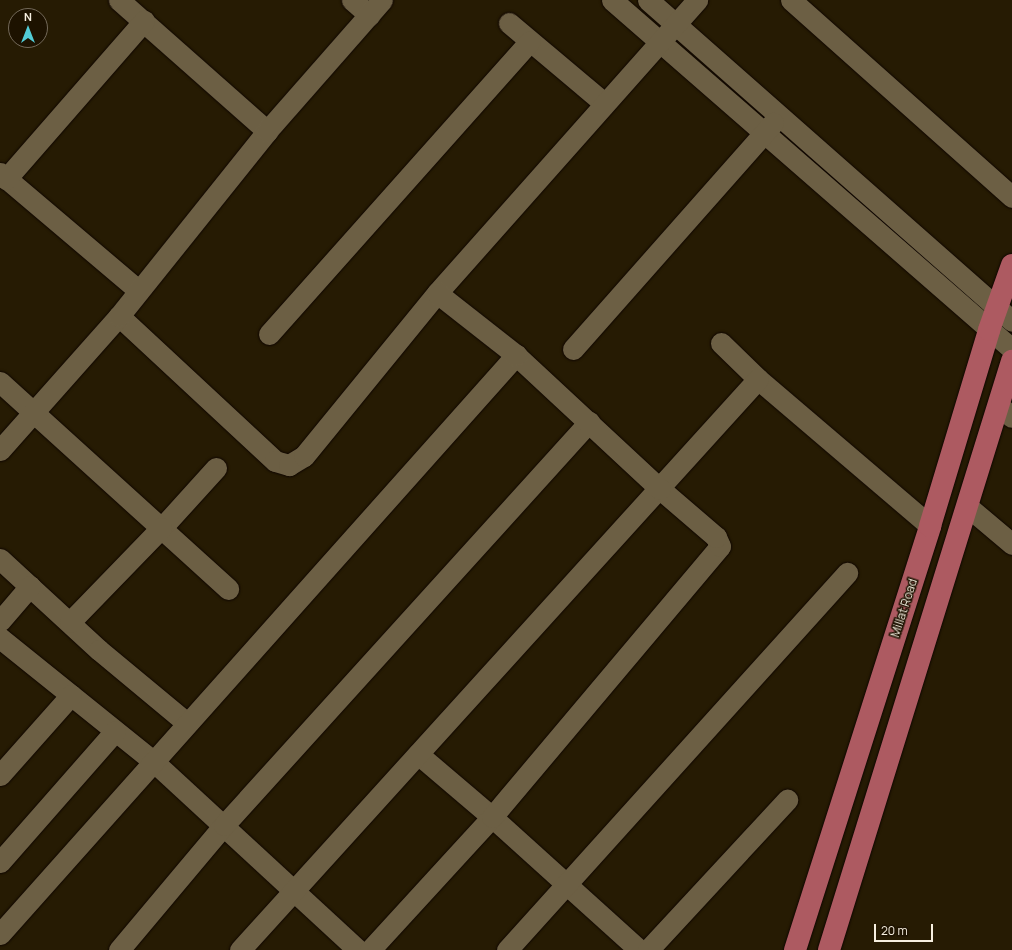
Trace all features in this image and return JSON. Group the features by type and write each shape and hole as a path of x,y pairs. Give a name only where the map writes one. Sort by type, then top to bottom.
{"main road":[{"name":"Millat Road","path":"795,950 930,526 989,330 1004,314 1012,265"},
{"path":"829,950 967,506 1005,411 1012,362"}],"street":[{"path":"120,0 267,131"},
{"path":"0,450 119,316 138,290 267,131 375,8 352,0"},
{"path":"612,0 894,248 1012,349"},
{"path":"648,0 1004,314"},
{"path":"119,316 275,461 289,465 304,456 437,292 674,23 697,0"},
{"path":"791,0 1012,197"},
{"path":"138,290 3,176 144,21"},
{"path":"509,24 604,103"},
{"path":"269,334 530,41"},
{"path":"573,349 779,116"},
{"path":"894,248 909,230"},
{"path":"370,950 492,817 719,550 718,540 660,489 516,356 437,292"},
{"path":"721,343 758,379 930,526"},
{"path":"0,934 152,761 516,356"},
{"path":"240,950 660,489 758,379"},
{"path":"0,382 164,525 228,589"},
{"path":"119,950 224,825 589,422"},
{"path":"70,622 164,525 216,468"},
{"path":"967,506 1012,544"},
{"path":"0,559 70,622 187,723"},
{"path":"507,950 847,573"},
{"path":"0,621 30,586"},
{"path":"0,638 152,761 294,889 358,950"},
{"path":"0,775 71,695"},
{"path":"0,862 115,731"},
{"path":"418,754 492,817 639,950"},
{"path":"648,950 787,800"}]}
